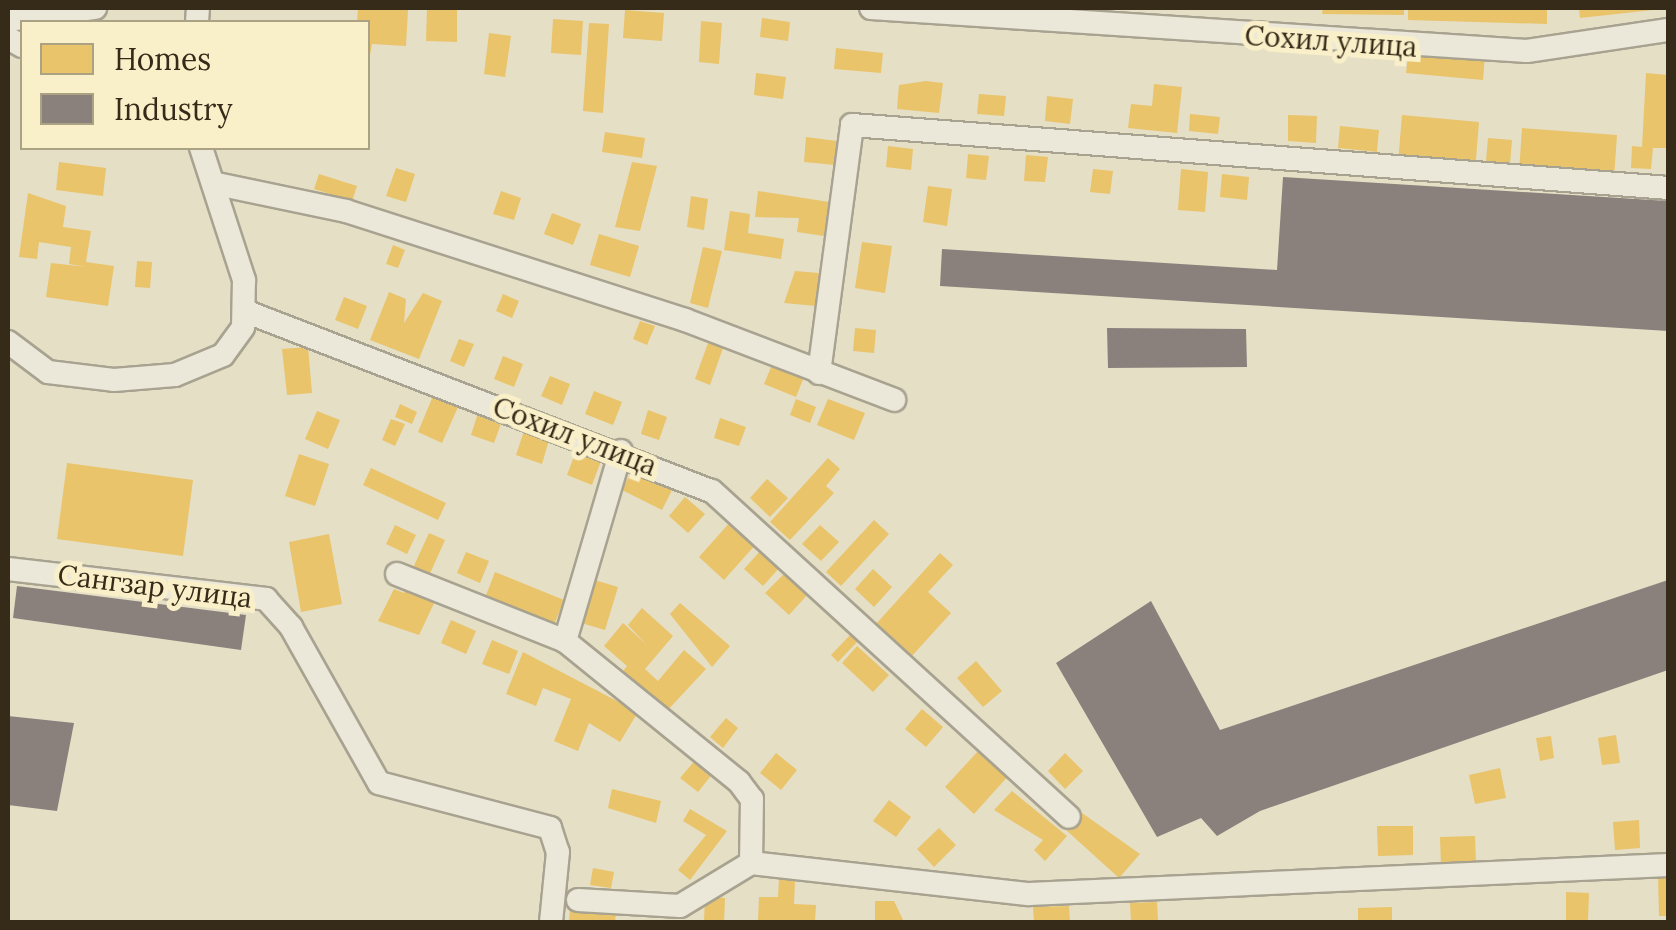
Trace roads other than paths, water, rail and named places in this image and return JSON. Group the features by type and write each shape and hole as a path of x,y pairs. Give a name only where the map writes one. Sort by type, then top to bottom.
{"street":[{"path":"8,20 95,8"},
{"name":"Сохил улица","path":"872,8 1527,52 1668,30"},
{"path":"819,373 852,126 1668,188"},
{"path":"8,342 48,372 156,378 223,355 247,312 217,184 201,150"},
{"path":"217,184 346,211 894,400"},
{"name":"Сохил улица","path":"247,312 621,452 712,492 1069,817"},
{"path":"564,640 621,452"},
{"name":"Сангзар улица","path":"8,568 266,599 292,627 379,783 550,828 558,852 550,922"},
{"path":"397,574 564,640 746,789 751,863"},
{"path":"578,900 680,906 751,863 1030,894 1668,865"}]}
